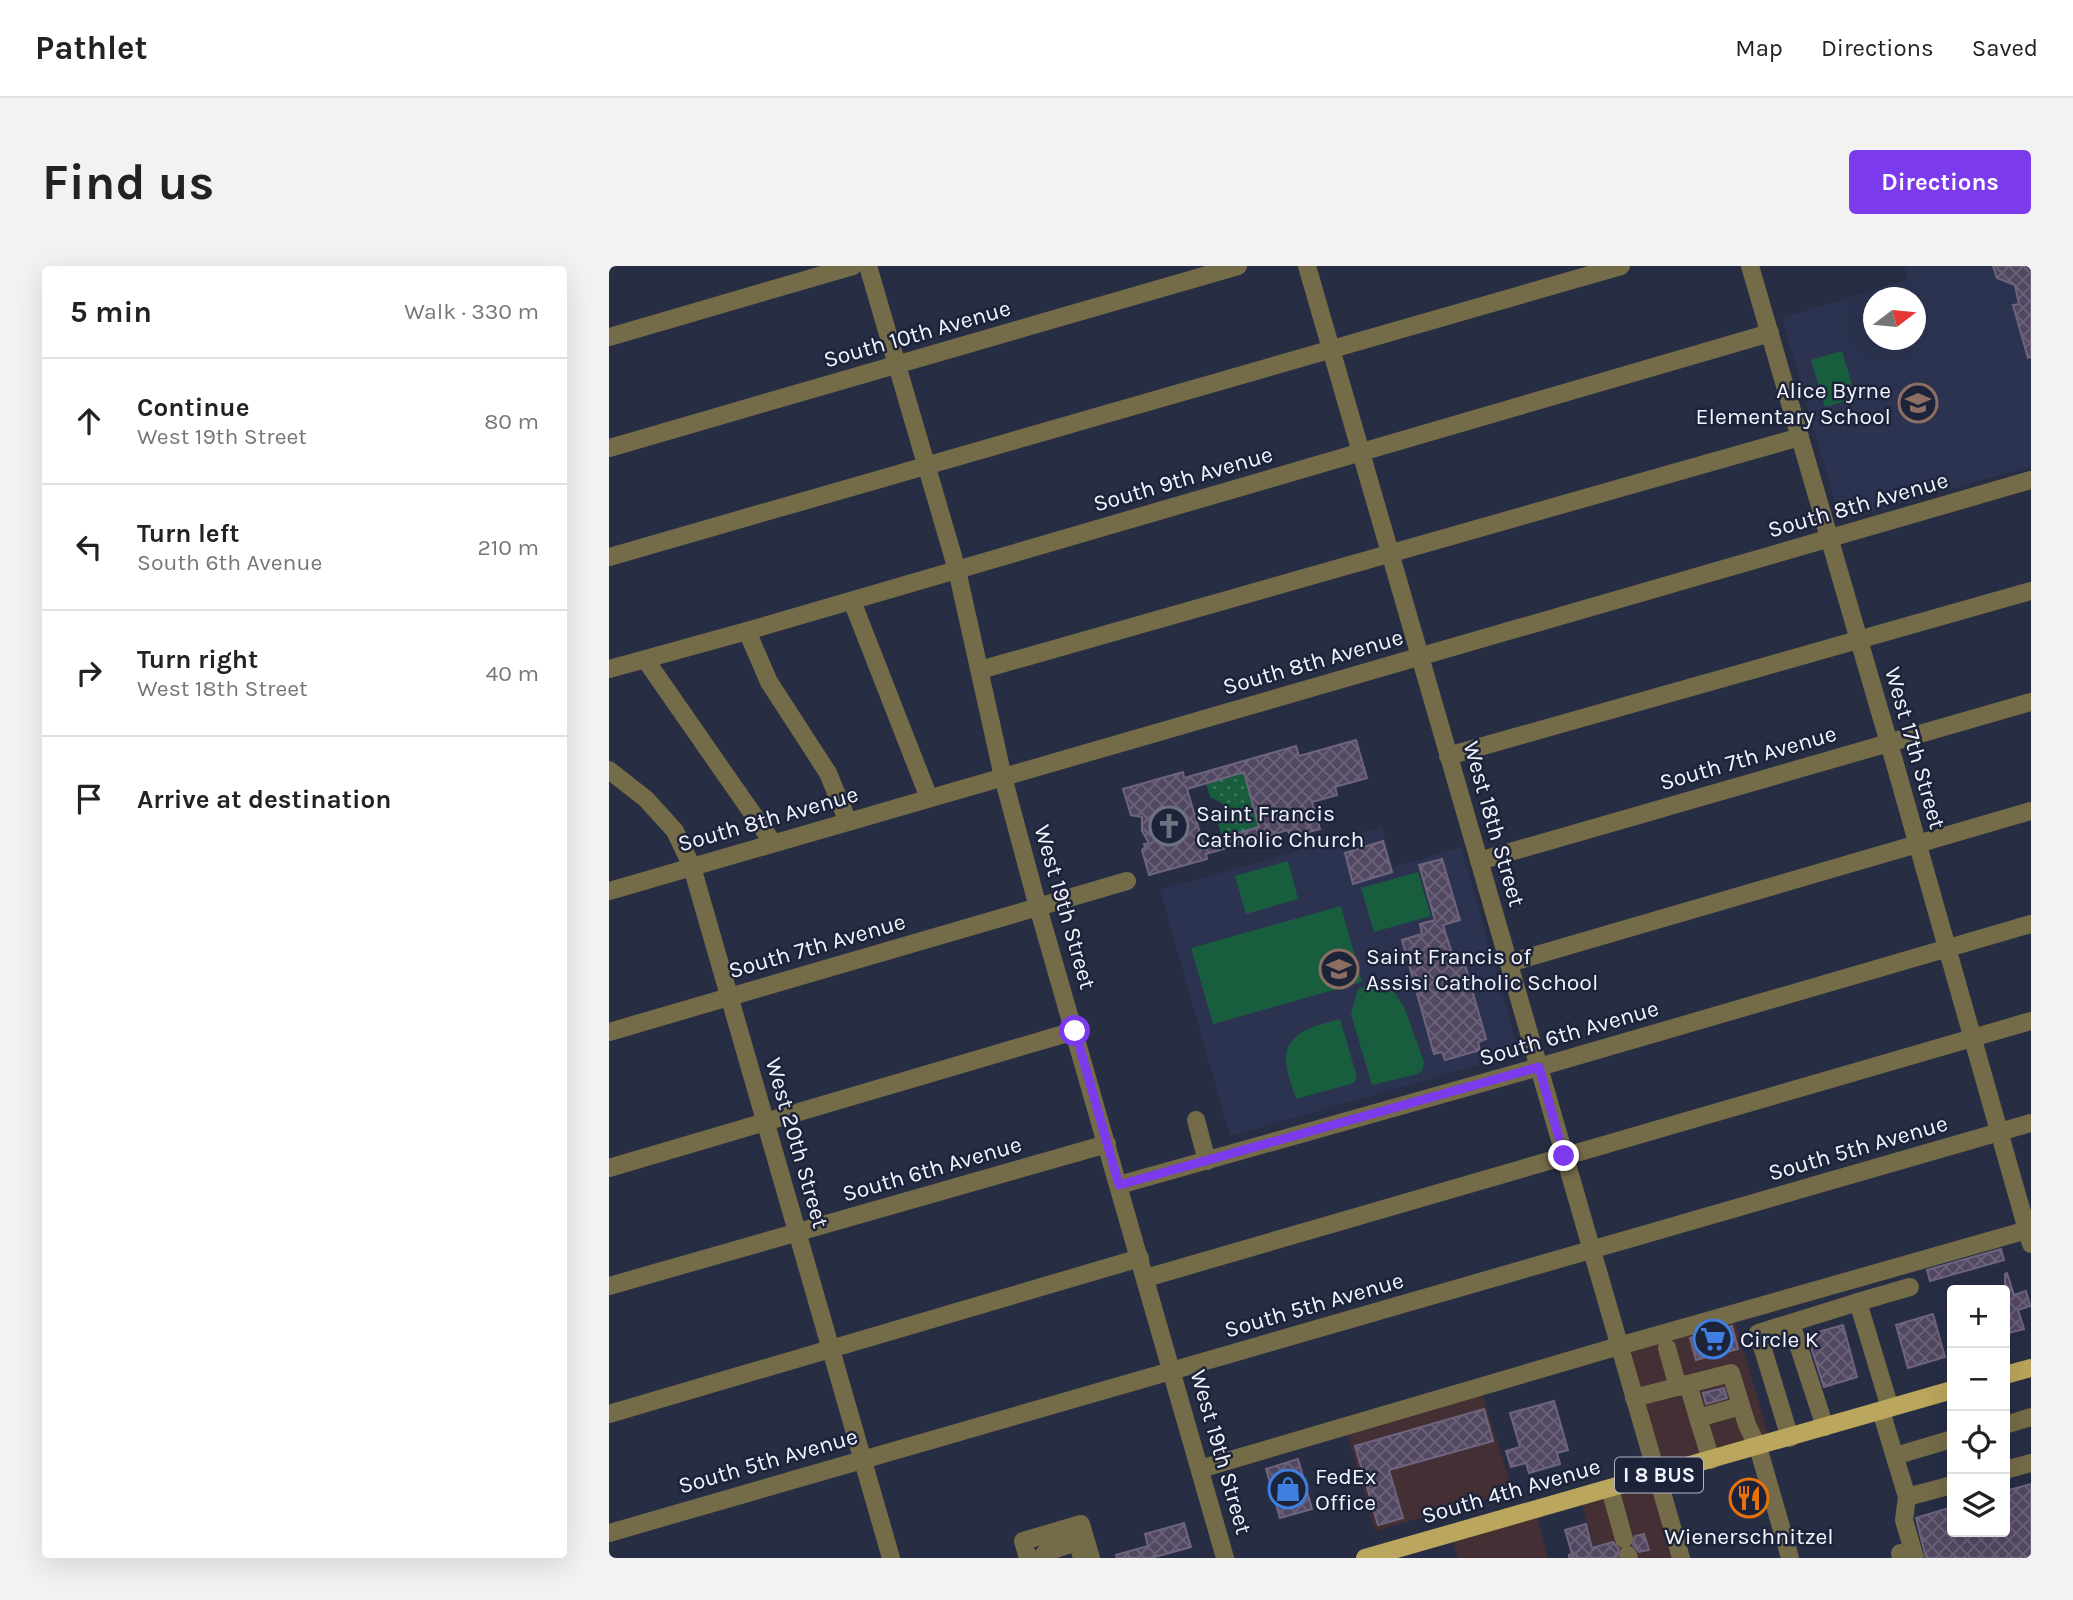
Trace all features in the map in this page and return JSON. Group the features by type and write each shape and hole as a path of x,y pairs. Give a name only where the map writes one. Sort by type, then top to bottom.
{"main road":[{"path":"2010,1374 2031,1368"},
{"name":"South 4th Avenue","path":"1365,1558 1947,1391"}],"street":[{"path":"609,337 853,266"},
{"name":"West 19th Street","path":"868,266 957,570 1003,776 1038,907 1225,1558"},
{"name":"South 10th Avenue","path":"609,448 1238,266"},
{"name":"West 18th Street","path":"1307,266 1681,1558"},
{"path":"609,557 1621,266"},
{"name":"West 17th Street","path":"1750,266 1889,743 1998,1133 2030,1234"},
{"name":"South 9th Avenue","path":"609,669 852,601 1770,333"},
{"path":"980,670 1800,437"},
{"name":"South 8th Avenue","path":"609,891 2031,480"},
{"path":"1448,756 2031,591"},
{"path":"852,601 929,798"},
{"path":"747,631 769,682 828,773 848,822"},
{"path":"645,659 773,843"},
{"name":"South 7th Avenue","path":"1479,861 2031,702"},
{"name":"West 20th Street","path":"609,770 646,799 675,831 692,867 891,1558"},
{"path":"1509,963 2031,811"},
{"name":"South 7th Avenue","path":"609,1032 1127,881"},
{"name":"South 6th Avenue","path":"1119,1185 1539,1067 2031,924"},
{"path":"1146,1278 2031,1021"},
{"path":"609,1168 1075,1031"},
{"path":"1196,1120 1207,1161"},
{"name":"South 5th Avenue","path":"609,1533 2031,1123"},
{"name":"South 6th Avenue","path":"609,1286 1107,1144"},
{"path":"1200,1469 1619,1346 2030,1234"},
{"path":"609,1414 1140,1258"},
{"path":"1790,1438 1758,1333 1910,1287"},
{"path":"1858,1302 1907,1497 1904,1520 1905,1556"},
{"path":"1791,1323 1825,1427"},
{"path":"1667,1348 1698,1418 1711,1460"},
{"path":"1634,1398 1731,1373 1747,1425 1758,1447 1790,1558"},
{"path":"1698,1418 1741,1406"},
{"path":"2010,1423 2031,1417"},
{"path":"1895,1456 1947,1441"},
{"path":"2010,1469 2031,1463"},
{"path":"1907,1497 1947,1486"},
{"path":"1610,1489 1627,1551"},
{"path":"1028,1558 1023,1541 1081,1524 1091,1558"},
{"path":"1041,1558 1045,1552 1071,1544 1079,1547 1082,1558"}],"shaded area":[{"name":"Alice Byrne Elementary School","path":"1904,266 2031,266 2031,466 1840,521 1782,318 1863,293 1863,350 1926,350 1926,287 1882,287 1908,279"},
{"name":"Saint Francis of Assisi Catholic School","path":"1382,827 1393,867 1461,847 1517,1052 1515,1055 1230,1136 1160,890"},
{"path":"1733,1314 1771,1443 1657,1476 1681,1558 1597,1558 1580,1498 1535,1511 1548,1558 1458,1558 1451,1534 1656,1476 1619,1346"},
{"path":"1482,1393 1513,1492 1375,1531 1347,1433"}],"green space":[{"path":"1842,351 1856,398 1825,407 1811,360"},
{"path":"1244,772 1259,827 1222,837 1218,824 1225,812 1222,803 1210,797 1206,783"},
{"path":"1288,861 1298,899 1246,914 1235,876"},
{"path":"1418,872 1431,916 1374,932 1361,888"},
{"path":"1341,906 1362,982 1213,1024 1191,948"},
{"path":"1386,980 1404,1007 1424,1062 1423,1069 1418,1074 1372,1085 1351,1014 1358,989"},
{"path":"1340,1019 1357,1077 1354,1083 1296,1099 1286,1066 1287,1051 1291,1043 1304,1031"}],"building":[{"path":"1993,266 2031,266 2031,357 2028,358 2013,305 2019,304 2015,285 1997,278"},
{"path":"1356,740 1367,778 1335,787 1337,795 1312,802 1320,829 1290,837 1288,830 1206,854 1207,859 1149,875 1142,850 1144,844 1149,843 1142,831 1142,817 1131,815 1123,789 1183,772 1184,778 1296,746 1299,756","holes":["1244,772 1259,827 1203,843 1187,789"]},
{"path":"1383,841 1392,872 1353,884 1345,853"},
{"path":"1442,859 1460,920 1443,925 1454,960 1463,958 1486,1039 1478,1042 1480,1050 1445,1060 1442,1052 1434,1054 1402,940 1422,934 1420,924 1435,920 1419,865"},
{"path":"2001,1249 2004,1260 1930,1281 1927,1270"},
{"path":"2007,1273 2014,1295 2026,1291 2030,1306 2018,1310 2024,1329 2010,1333 2010,1285 2005,1285"},
{"path":"1933,1314 1945,1357 1908,1368 1896,1325"},
{"path":"1843,1325 1857,1377 1824,1387 1807,1335"},
{"name":"Circle K","path":"1732,1326 1738,1349 1696,1360 1690,1338"},
{"path":"1724,1388 1727,1398 1706,1404 1703,1393"},
{"path":"1554,1401 1568,1450 1557,1453 1560,1464 1529,1473 1526,1463 1511,1467 1506,1451 1520,1447 1510,1413"},
{"path":"1484,1409 1493,1441 1389,1470 1403,1518 1378,1525 1355,1446"},
{"path":"1298,1459 1312,1509 1280,1518 1266,1469"},
{"name":"Wienerschnitzel","path":"1750,1480 1760,1512 1748,1516 1738,1483"},
{"path":"2031,1484 2031,1558 1926,1558 1916,1518 1947,1509 1947,1537 2010,1537 2010,1490"},
{"path":"1184,1523 1191,1547 1151,1558 1117,1558 1116,1555 1148,1546 1145,1534"},
{"path":"1586,1524 1592,1548 1613,1542 1619,1549 1617,1558 1569,1558 1572,1554 1565,1530"},
{"path":"1644,1534 1649,1550 1639,1552 1633,1545 1635,1536"}],"place":[{"name":"Alice Byrne Elementary School","path":"1918,403"},
{"name":"Saint Francis Catholic Church","path":"1169,826"},
{"name":"Saint Francis of Assisi Catholic School","path":"1339,969"},
{"name":"Circle K","path":"1713,1339"},
{"name":"FedEx Office","path":"1288,1489"},
{"name":"Wienerschnitzel","path":"1749,1498"}],"route":[{"path":"1075,1031 1119,1185 1539,1067 1564,1156"}]}
